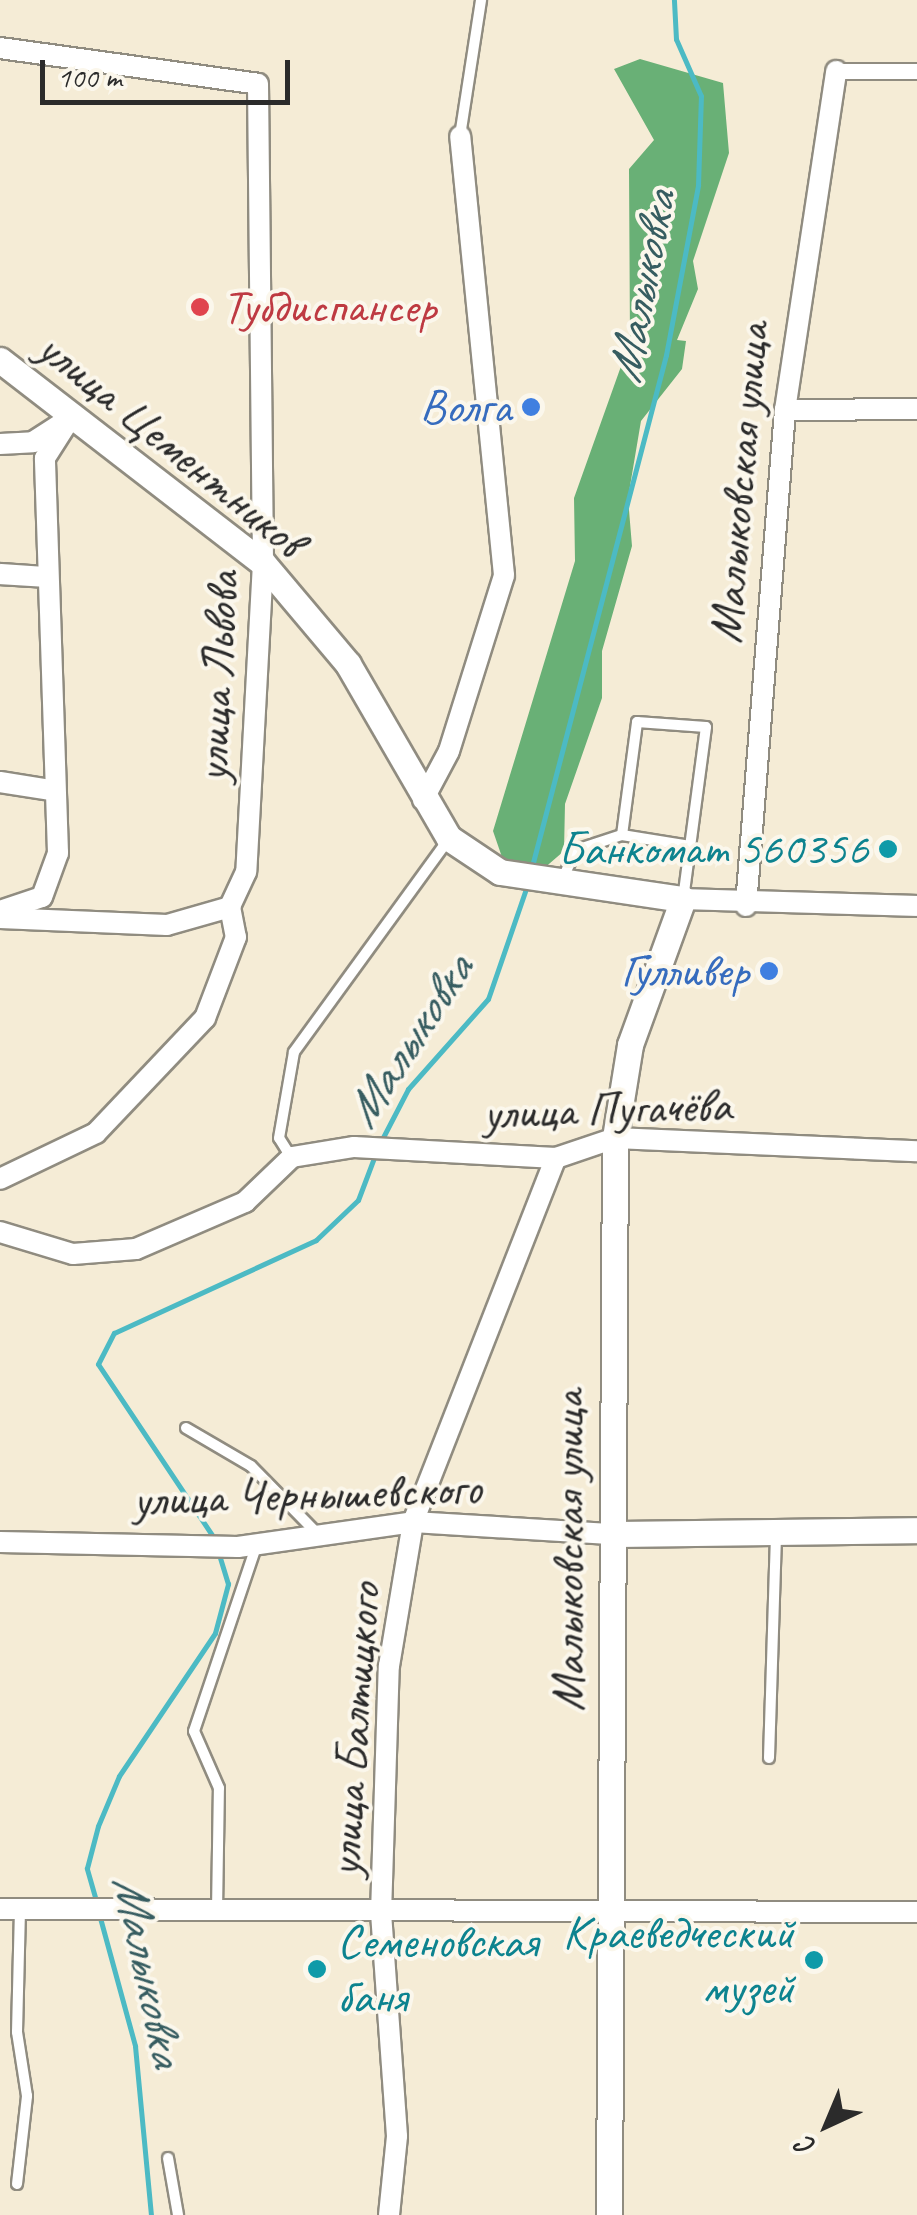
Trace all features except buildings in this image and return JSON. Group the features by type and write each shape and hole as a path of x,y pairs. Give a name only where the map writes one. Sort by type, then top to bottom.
{"street":[{"name":"улица Львова","path":"0,48 258,84 263,562 246,872 230,907 236,937 224,973 173,1061 96,1133 0,1180"},
{"path":"836,71 917,72"},
{"name":"Малыковская улица","path":"746,906 785,410 836,71"},
{"path":"423,800 450,751 504,576 460,136"},
{"name":"улица Цементников","path":"0,360 263,562 348,664 423,800 449,838 516,874 683,898"},
{"path":"785,410 917,408"},
{"path":"0,444 33,442 71,417"},
{"path":"0,915 42,898 58,853 50,790 45,458 71,417"},
{"path":"0,574 46,577"},
{"path":"0,782 50,790"},
{"path":"683,898 746,906 917,906"},
{"name":"Малыковская улица","path":"609,2215 610,1534 616,1138 630,1045 683,898"},
{"path":"0,915 167,925 230,907"},
{"name":"улица Пугачёва","path":"292,1157 354,1147 556,1158 616,1138 917,1151"},
{"path":"0,1232 73,1254 136,1250 245,1202 292,1157"},
{"name":"улица Балтицкого","path":"389,2215 397,2136 382,1914 388,1666 413,1522 556,1158"},
{"name":"улица Чернышевского","path":"0,1542 257,1542 314,1530 413,1522 610,1534 917,1530"},
{"path":"10,1908 382,1914 917,1912"}],"lane":[{"path":"460,136 481,0"},
{"path":"622,835 637,722 706,726 683,898"},
{"path":"553,881 576,850 622,835 690,846"},
{"path":"292,1157 279,1138 294,1052 449,838"},
{"path":"186,1428 251,1466 314,1530"},
{"path":"769,1758 776,1532"},
{"path":"217,1912 219,1788 194,1731 257,1542"},
{"path":"10,1908 17,2032 26,2096 17,2184"},
{"path":"168,2158 178,2215"}],"green space":[{"path":"640,59 723,83 729,153 693,261 698,289 677,340 686,341 682,369 641,421 628,498 632,546 602,651 602,698 565,804 564,851 542,870 504,863 493,831 575,561 574,498 630,341 629,169 654,140 614,69"}],"waterway":[{"name":"Малыковка","path":"531,870 666,355 698,185 701,96 676,39 674,0"},
{"name":"Малыковка","path":"379,1145 408,1089 488,999 527,886"},
{"name":"Малыковка","path":"214,1538 98,1364 114,1333 316,1240 358,1200 375,1155"},
{"name":"Малыковка","path":"97,1904 87,1868 98,1826 119,1776 215,1633 228,1584 219,1554"},
{"name":"Малыковка","path":"99,1914 135,2046 151,2215"}],"place":[{"name":"Тубдиспансер","path":"200,307"},
{"name":"Волга","path":"531,407"},
{"name":"Банкомат 560356","path":"888,849"},
{"name":"Гулливер","path":"769,971"},
{"name":"Краеведческий музей","path":"814,1960"},
{"name":"Семеновская баня","path":"317,1969"}]}
